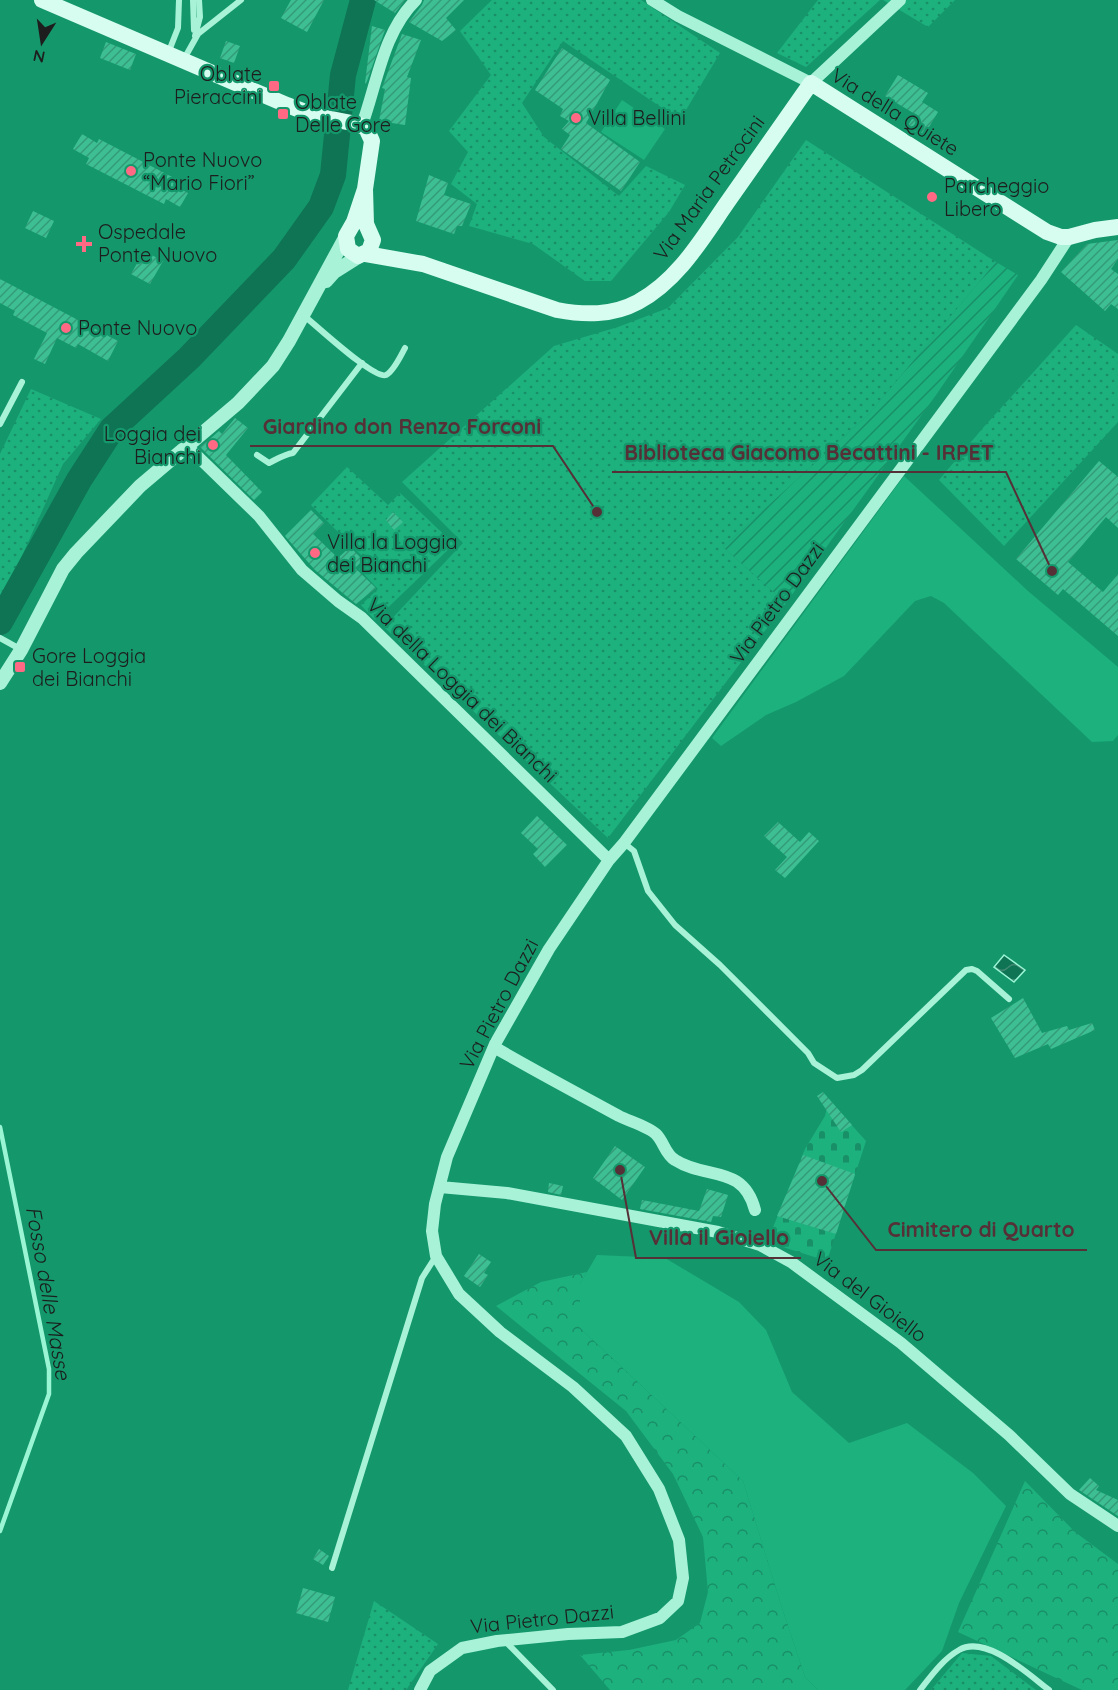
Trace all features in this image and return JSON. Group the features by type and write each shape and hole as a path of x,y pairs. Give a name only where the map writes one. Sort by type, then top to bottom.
{"main road":[{"path":"42,0 316,116 360,125 368,130 372,141 365,189 347,234 348,249 355,255 364,255 373,244 365,189"},
{"name":"Via della Quiete","path":"811,83 1047,232 1069,237"},
{"name":"Via Maria Petrocini","path":"370,233 388,247 423,264 557,310 575,313 606,313 637,303 658,289 684,263 811,83"},
{"path":"1069,237 1118,227"},
{"path":"347,234 355,228 370,233"},
{"name":"Via Maria Petrocini","path":"364,255 423,264"}],"street":[{"path":"360,125 393,33 406,10 416,0"},
{"path":"652,0 678,16 811,83 900,0"},
{"path":"0,683 21,650 63,569 140,486 238,403 273,366 290,341 302,314 347,234"},
{"name":"Via Pietro Dazzi","path":"420,1690 430,1671 462,1648 568,1634 622,1632 660,1618 678,1601 683,1578 679,1540 659,1489 626,1436 573,1387 500,1332 459,1294 436,1256 432,1231 435,1204 447,1156 494,1047 549,949 609,860 624,843 1041,280 1069,237"},
{"path":"315,293 334,272 364,255"},
{"name":"Via della Loggia dei Bianchi","path":"187,446 259,516 302,570 362,618 609,860"},
{"path":"494,1047 627,1121 656,1134 674,1160 697,1169 734,1178 751,1197 755,1210"},
{"name":"Via del Gioiello","path":"440,1187 519,1195 718,1232 760,1245 791,1262 901,1343 1010,1435 1070,1494 1118,1526"}],"lane":[{"path":"175,57 179,0"},
{"path":"192,42 195,29 193,0"},
{"path":"192,42 200,17 199,0"},
{"path":"175,57 198,34 241,0"},
{"path":"302,314 375,373 386,375 405,348"},
{"path":"257,455 269,463 284,457 287,453 293,453 362,363"},
{"path":"0,424 22,382"},
{"path":"0,638 21,650"},
{"path":"624,843 634,850 648,891 675,925 720,965 808,1053 814,1064 837,1078 854,1075 862,1070 966,970 977,971 1009,999"},
{"path":"332,1568 422,1278 436,1256"},
{"path":"505,1641 553,1690"},
{"path":"920,1690 961,1648 977,1647 998,1652 1049,1690"}],"green space":[{"path":"492,0 641,0 720,53 680,120 563,41 522,103 544,137 619,196 646,166 685,185 669,212 611,281 585,281 533,244 469,226 477,204 451,184 468,152 449,131 491,75 460,31"},
{"path":"818,0 880,0 806,67 777,53"},
{"path":"883,0 955,0 928,27"},
{"path":"622,100 665,129 644,160 601,132"},
{"path":"806,140 996,262 869,414 723,547 786,603 608,838 384,627 463,543 402,482 554,346 618,327 668,308 738,237"},
{"path":"996,262 1018,275 936,395 786,603 723,547 869,414"},
{"path":"1076,325 1118,354 1118,422 1004,546 939,480"},
{"path":"31,389 101,419 63,464 0,605 0,454"},
{"path":"347,467 388,505 400,493 454,544 375,620 361,605 378,589 359,569 366,560 311,505"},
{"path":"904,476 1028,591 1118,667 1118,735 1113,741 1092,742 944,603 931,596 915,601 844,676 766,715 721,746 712,738"},
{"path":"829,1100 866,1141 827,1261 767,1242 805,1149 825,1116"},
{"path":"597,1255 665,1258 739,1302 766,1330 792,1392 849,1443 907,1423 973,1473 1006,1506 959,1603 942,1651 905,1690 818,1690 805,1677 743,1481 580,1328 580,1284"},
{"path":"587,1272 580,1284 580,1328 743,1481 805,1677 818,1690 610,1690 580,1655 629,1650 676,1640 700,1623 708,1592 703,1537 673,1474 626,1411 496,1306 541,1282"},
{"path":"1025,1481 1075,1532 1118,1564 1118,1690 1082,1690 958,1632"},
{"path":"374,1601 438,1644 406,1690 348,1690"},
{"path":"962,1653 991,1656 1036,1690 931,1690"}],"water":[{"path":"1004,955 1025,970 1014,982 994,967"}],"building":[{"path":"291,0 324,0 307,32 281,18"},
{"path":"374,0 405,0 395,13"},
{"path":"424,0 464,0 446,18 456,30 442,41 409,22"},
{"path":"372,26 385,30 366,84 365,83"},
{"path":"402,34 421,40 407,77 411,78 405,125 379,121 385,89 382,88"},
{"path":"226,41 240,46 234,63 220,58"},
{"path":"106,42 136,54 130,70 100,58"},
{"name":"Villa Bellini","path":"562,48 610,80 586,123 640,162 621,191 561,149 570,135 562,129 569,121 560,116 563,109 535,90"},
{"path":"898,75 928,93 922,102 938,112 923,137 907,127 915,114 885,96"},
{"name":"Ponte Nuovo “Mario Fiori”","path":"82,134 97,143 99,139 176,179 173,185 188,193 180,207 166,199 164,204 86,164 89,158 73,149"},
{"path":"429,175 448,183 444,195 471,204 462,226 457,226 454,234 416,221"},
{"path":"33,211 54,221 46,238 25,228"},
{"path":"1118,240 1118,259 1111,269 1118,274 1118,309 1111,304 1105,311 1061,272 1087,244"},
{"path":"144,251 163,261 150,284 131,274"},
{"name":"Ponte Nuovo","path":"0,279 118,341 108,361 78,344 76,348 57,338 45,364 34,359 47,333 13,315 15,311 0,303"},
{"path":"235,418 248,428 226,455 262,492 254,500 200,447 219,431 222,434"},
{"path":"1099,461 1118,477 1118,528 1106,517 1068,562 1103,592 1118,574 1118,636 1063,589 1058,595 1016,559"},
{"name":"Villa la Loggia dei Bianchi","path":"311,510 324,523 313,534 338,558 350,547 363,560 355,568 376,588 356,604 315,570 285,536"},
{"path":"393,512 403,522 394,530 386,520"},
{"path":"537,816 567,845 545,867 533,854 538,849 521,833"},
{"path":"778,822 800,842 809,832 819,841 785,878 775,870 787,857 764,836"},
{"path":"1023,998 1042,1033 1067,1026 1069,1030 1092,1023 1095,1030 1051,1049 1048,1044 1015,1058 991,1018"},
{"path":"823,1092 852,1125 841,1132 817,1096"},
{"path":"615,1146 645,1167 622,1200 593,1178"},
{"path":"803,1155 855,1174 836,1234 777,1216"},
{"path":"549,1183 563,1186 561,1195 548,1192"},
{"path":"707,1189 728,1195 721,1217 713,1216 711,1222 640,1209 642,1200 699,1211"},
{"path":"479,1254 491,1262 484,1273 488,1275 480,1287 464,1276"},
{"path":"1090,1478 1099,1486 1096,1490 1118,1500 1118,1516 1079,1490"},
{"path":"319,1549 329,1556 323,1565 313,1559"},
{"path":"303,1588 335,1597 328,1622 296,1613"}],"waterway":[{"path":"0,622 79,480 112,429 189,358 284,259 321,207 333,175 343,75 363,0"},
{"name":"Fosso delle Masse","path":"0,1127 49,1369 49,1394 0,1531"}],"place":[{"name":"Oblate Pieraccini","path":"274,86"},
{"name":"Oblate Delle Gore","path":"283,114"},
{"name":"Villa Bellini","path":"576,118"},
{"name":"Ponte Nuovo “Mario Fiori”","path":"131,171"},
{"name":"Parcheggio Libero","path":"932,197"},
{"name":"Ospedale Ponte Nuovo","path":"84,244"},
{"name":"Ponte Nuovo","path":"66,328"},
{"name":"Loggia dei Bianchi","path":"213,445"},
{"name":"Giardino don Renzo Forconi","path":"597,512"},
{"name":"Villa la Loggia dei Bianchi","path":"315,553"},
{"name":"Biblioteca Giacomo Becattini - IRPET","path":"1052,571"},
{"name":"Gore Loggia dei Bianchi","path":"20,667"},
{"name":"Villa il Gioiello","path":"620,1170"},
{"name":"Cimitero di Quarto","path":"822,1181"}]}
